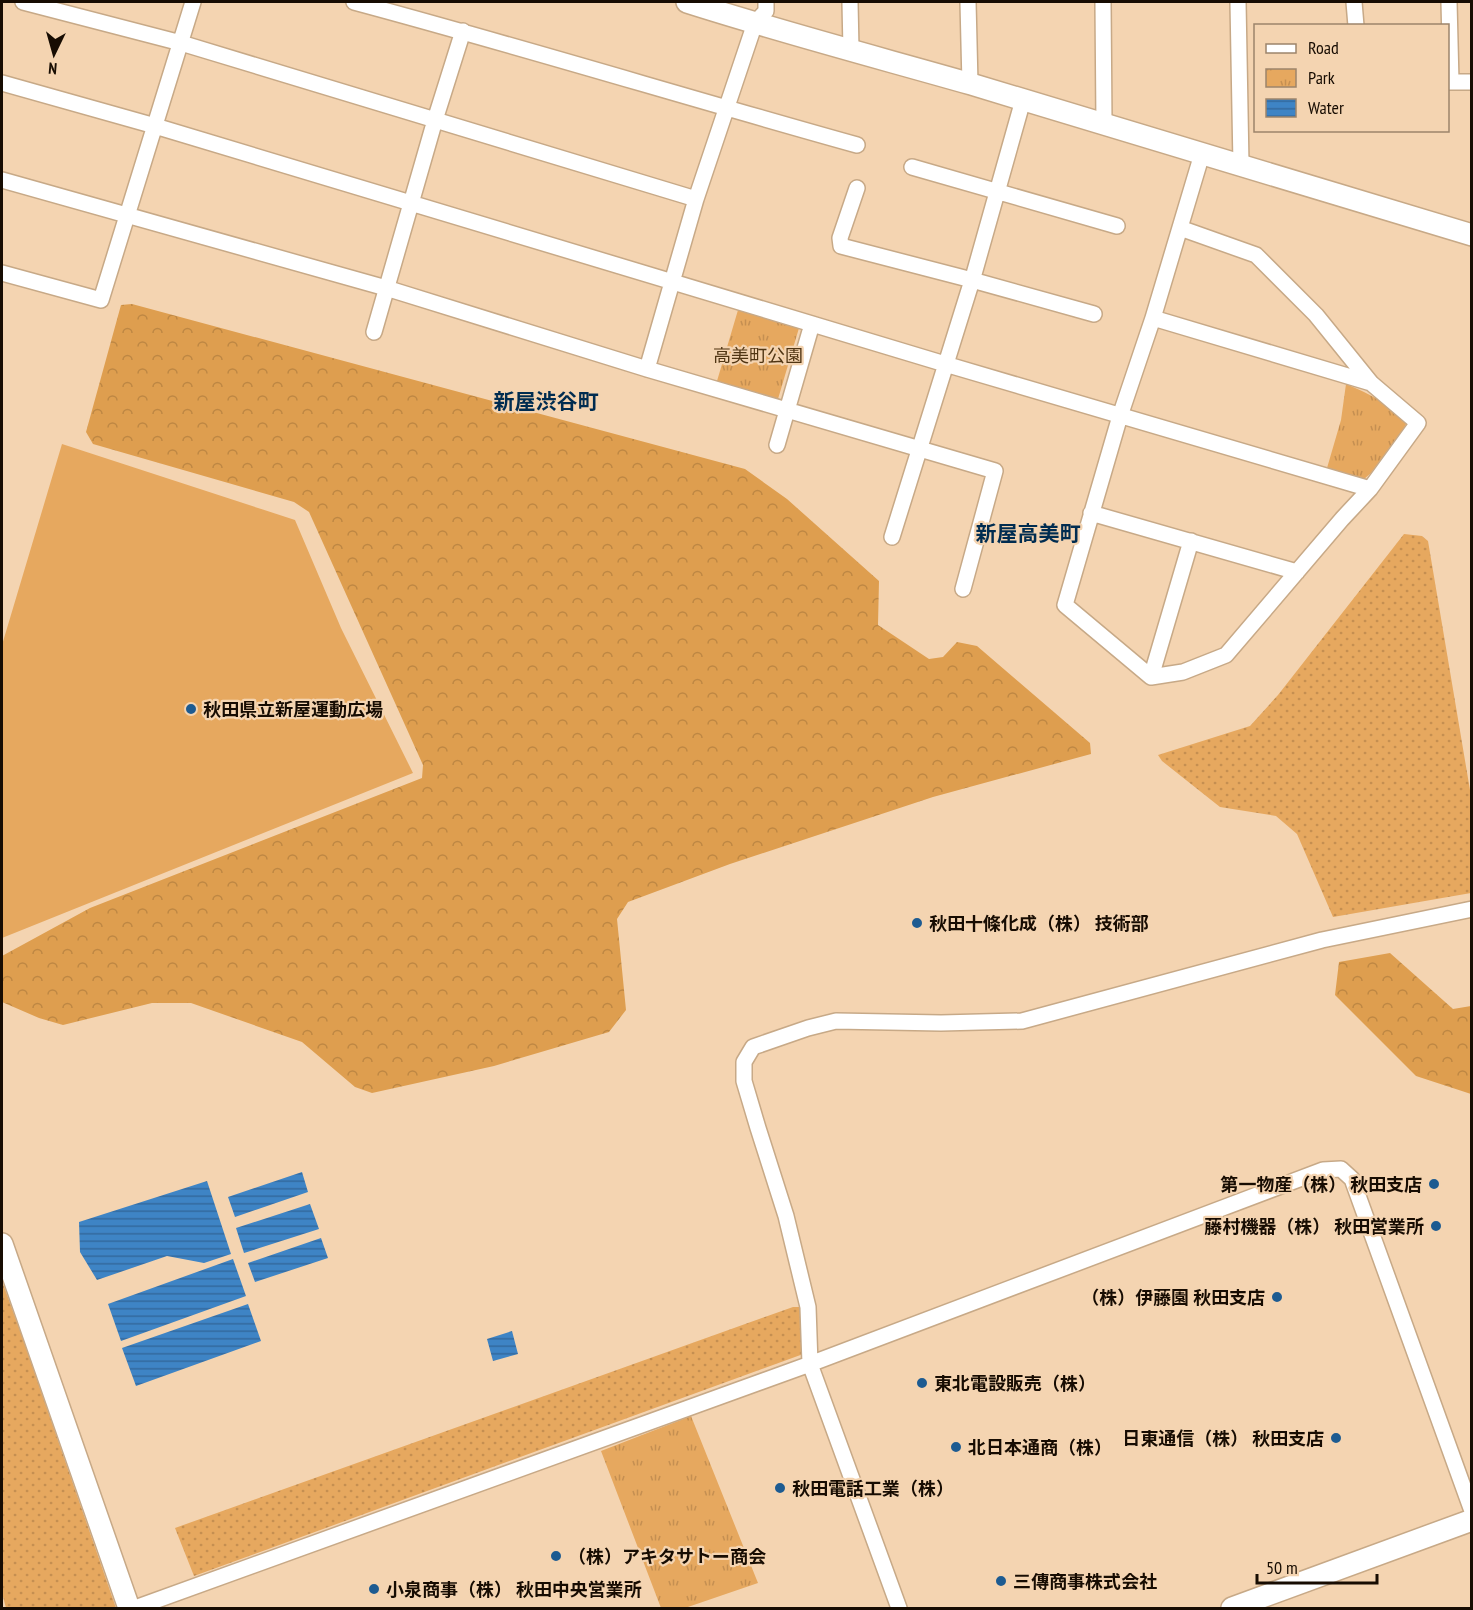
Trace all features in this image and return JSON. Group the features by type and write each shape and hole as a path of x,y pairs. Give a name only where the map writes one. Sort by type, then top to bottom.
{"street":[{"path":"23,2 181,43 696,199"},
{"path":"2,273 101,300 193,2"},
{"path":"354,2 463,31 856,145"},
{"path":"687,2 970,84 1472,236"},
{"path":"647,369 696,199 755,23 766,11 766,2"},
{"path":"850,2 851,51"},
{"path":"968,2 970,84"},
{"path":"1103,2 1104,124"},
{"path":"1238,2 1241,165"},
{"path":"1354,2 1356,24"},
{"path":"1449,2 1449,82 1472,82"},
{"path":"374,332 410,203 463,31"},
{"path":"2,83 155,126 945,364 1370,489"},
{"path":"892,537 972,279 1023,100"},
{"path":"1180,228 1256,255 1316,315 1371,383 1418,423 1370,489 1226,655 1183,672 1151,677 1065,604 1120,416 1153,318 1180,228 1203,154"},
{"path":"912,167 1117,226"},
{"path":"2,180 386,288 647,369 995,471 963,589"},
{"path":"856,188 840,238 841,246 972,279 1094,314"},
{"path":"1153,318 1371,383"},
{"path":"777,445 812,324"},
{"path":"1091,513 1297,572"},
{"path":"1151,677 1191,542"},
{"path":"899,1608 810,1364 808,1307 786,1216 744,1081 744,1062 753,1047 836,1021 941,1023 1022,1021 1322,940 1472,909"},
{"path":"135,1608 810,1364 1323,1170 1341,1169 1352,1179 1472,1511"},
{"path":"2,1244 129,1608"},
{"path":"1232,1608 1472,1520"}],"green space":[{"path":"132,304 745,469 787,499 879,581 878,625 929,659 943,657 957,642 977,646 1090,743 1091,754 933,797 730,864 628,902 617,919 626,1010 609,1032 494,1066 372,1093 355,1087 302,1042 191,1003 152,1003 63,1025 39,1018 2,1002 2,956 90,908 422,778 423,765 309,512 294,502 93,444 86,432 121,305"},
{"name":"高美町公園","path":"738,310 799,328 778,399 717,381"},
{"path":"1346,384 1363,391 1393,409 1407,422 1371,473 1363,480 1327,468 1341,420"},
{"name":"秋田県立新屋運動広場","path":"62,444 295,520 341,628 413,773 2,938 2,645"},
{"path":"1404,534 1422,536 1428,541 1471,796 1471,893 1333,917 1297,834 1276,816 1220,807 1162,761 1158,755 1250,726 1278,695"},
{"path":"1390,953 1453,1009 1471,1006 1471,1094 1416,1076 1335,995 1339,962"},
{"path":"2,1281 116,1608 6,1608 2,1593"},
{"path":"793,1307 804,1307 806,1353 194,1576 175,1528"},
{"path":"691,1416 758,1583 685,1608 661,1608 601,1451"}],"water":[{"path":"302,1172 308,1192 235,1217 228,1197"},
{"path":"207,1181 231,1254 204,1263 167,1256 97,1280 80,1252 79,1222"},
{"path":"310,1204 319,1229 244,1253 236,1228"},
{"path":"321,1238 328,1258 255,1282 248,1263"},
{"path":"233,1259 246,1296 121,1341 108,1304"},
{"path":"248,1304 261,1341 136,1386 122,1348"},
{"path":"512,1331 518,1354 493,1361 487,1339"}],"place":[{"name":"秋田県立新屋運動広場","path":"191,709"},
{"name":"秋田十條化成（株） 技術部","path":"917,923"},
{"name":"第一物産（株） 秋田支店","path":"1434,1184"},
{"name":"藤村機器（株） 秋田営業所","path":"1436,1226"},
{"name":"（株）伊藤園 秋田支店","path":"1277,1297"},
{"name":"東北電設販売（株）","path":"922,1383"},
{"name":"日東通信（株） 秋田支店","path":"1336,1438"},
{"name":"北日本通商（株）","path":"956,1447"},
{"name":"秋田電話工業（株）","path":"780,1488"},
{"name":"（株）アキタサトー商会","path":"556,1556"},
{"name":"三傳商事株式会社","path":"1001,1581"},
{"name":"小泉商事（株） 秋田中央営業所","path":"374,1589"}],"district":[{"name":"新屋渋谷町","path":"546,401"},
{"name":"新屋高美町","path":"1028,533"}]}
